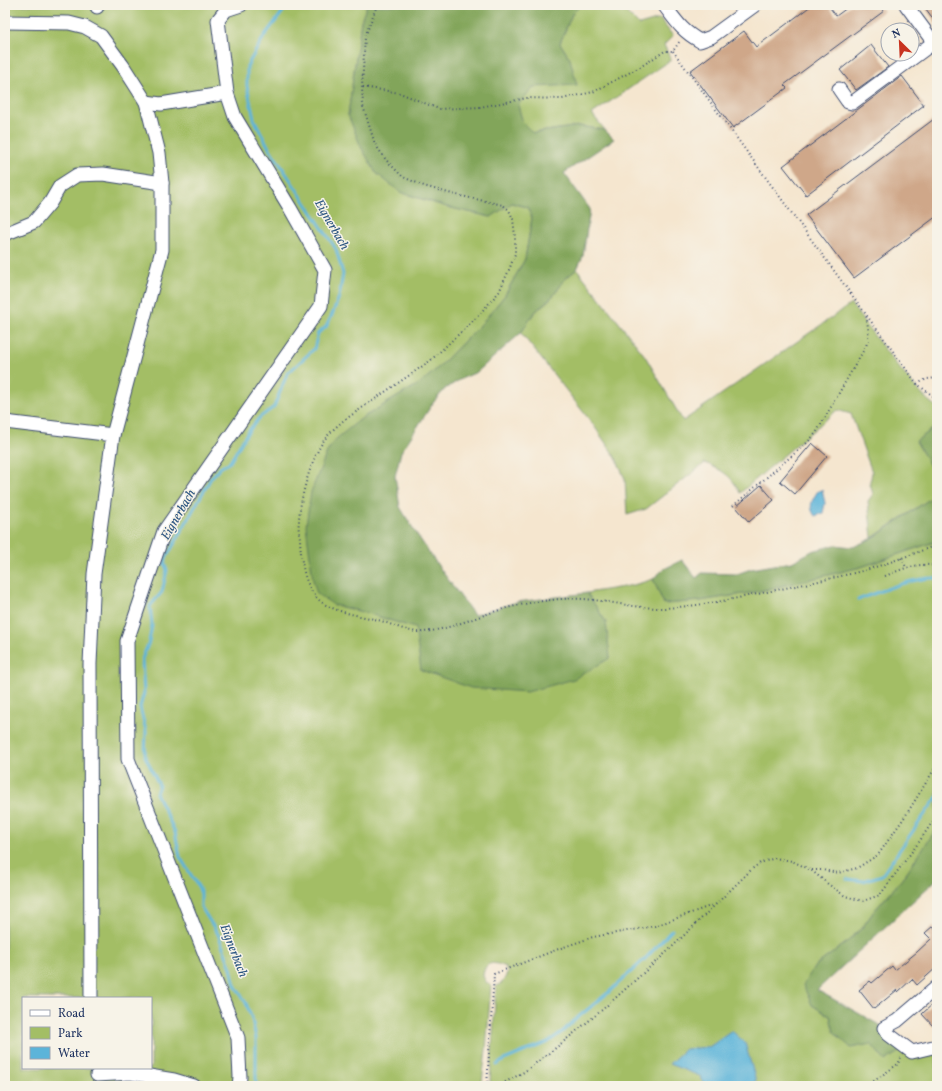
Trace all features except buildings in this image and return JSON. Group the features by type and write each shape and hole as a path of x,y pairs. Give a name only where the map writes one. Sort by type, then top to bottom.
{"street":[{"path":"239,1086 238,1038 128,759 127,642 164,531 321,306 325,270 290,208 234,117 227,93 218,20 226,10 241,5"},
{"path":"664,5 682,28 689,35 700,41 711,37 755,5"},
{"path":"839,89 848,102 852,103 935,45 906,5"},
{"path":"5,22 62,22 85,27 101,36 146,102 159,153 162,183 162,250 112,435 94,574 90,664 91,997"},
{"path":"146,102 161,104 227,93"},
{"path":"5,234 34,222 50,203 60,186 77,175 103,174 162,183"},
{"path":"5,422 112,435"},
{"path":"937,986 897,1021 884,1028 888,1034 912,1052 937,1046"},
{"path":"97,1076 131,1074 174,1080 194,1086"}],"path":[{"path":"377,5 365,37 362,87 363,106 375,144 386,160 403,177 424,186 452,194 503,205 509,210 513,219 515,254 499,292 476,318 430,361 343,421 325,439 320,447 312,464 299,522 304,571 311,592 316,597 328,607 422,632 452,626 516,605 560,599 584,599 643,608 698,605 815,582 863,570 937,545"},
{"path":"673,51 680,40"},
{"path":"362,87 400,93 439,109 480,107 527,98 562,99 593,92 640,67 665,51 673,51"},
{"path":"673,51 917,384 937,399"},
{"path":"733,506 816,434 866,346 869,338 869,331 865,314"},
{"path":"917,384 927,379 937,378"},
{"path":"902,558 906,567"},
{"path":"885,576 906,567 926,564 937,566"},
{"path":"811,870 822,870 838,873 857,868 878,855 906,815 937,765"},
{"path":"498,1086 524,1072 557,1048 602,1010 669,950 752,868 760,863 775,858 792,861 811,870 846,896 863,901 880,895 919,842 937,814"},
{"path":"487,1086 494,974 593,937 654,926 715,904"},
{"path":"867,1086 898,1064"}],"green space":[{"path":"5,5 367,5 361,21 348,115 400,192 447,207 491,217 511,203 527,207 532,218 525,259 505,295 483,322 440,366 422,382 362,418 327,452 322,467 334,605 367,613 415,628 606,622 587,593 629,586 653,579 664,604 700,601 755,592 861,567 937,541 937,828 902,879 874,911 862,928 846,943 815,966 812,1005 830,1016 834,1032 871,1044 902,1050 937,1045 937,1086 499,1086 490,1082 496,986 502,983 508,972 506,971 506,967 494,963 486,967 483,976 486,982 491,985 482,1086 5,1086"},
{"path":"367,5 581,5 572,14 560,43 570,59 577,85 533,87 518,105 523,123 533,133 579,126 605,130 614,139 564,173 590,209 583,256 577,269 566,278 553,296 534,313 521,333 477,372 461,379 445,389 433,403 401,452 395,476 400,507 439,567 474,615 517,602 587,593 606,622 610,658 574,679 527,692 471,688 421,670 415,628 367,613 334,605 317,594 313,580 306,525 311,492 327,452 336,439 362,418 422,382 440,366 483,322 505,295 525,259 532,218 527,207 512,203 491,217 447,207 400,192 376,173 361,147 348,115 361,21"},
{"path":"581,5 619,5 639,25 660,19 673,36 664,45 671,60 592,114 605,130 579,126 533,133 523,123 517,105 533,87 570,59 560,43 572,14"},
{"path":"577,269 645,356 683,421 851,304 909,380 922,395 937,407 937,426 916,441 937,478 937,494 872,538 868,501 873,494 870,484 872,472 851,414 837,410 740,493 730,477 705,463 646,509 627,515 625,479 616,458 592,423 521,333 534,313 553,296 566,278"},
{"path":"937,426 937,478 916,441"},
{"path":"937,494 937,541 861,567 755,592 700,601 664,604 653,579 664,569 682,560 696,578 702,573 737,574 751,569 792,562 812,551 835,545 853,547 873,538"},
{"path":"937,828 937,879 817,990 892,1032 902,1050 885,1061 871,1044 851,1048 834,1032 830,1016 812,1005 803,985 815,966 846,943 862,928 874,911 902,879"}],"water":[{"path":"822,490 825,503 823,513 815,516 811,506 818,491"},
{"path":"732,1031 745,1043 756,1081 748,1086 706,1086 700,1076 669,1064 685,1049 709,1047"}],"waterway":[{"name":"Eignerbach","path":"256,1086 256,1038 252,1019 246,1003 235,985 231,968 218,934 201,907 201,894 199,888 180,857 175,832 156,793 159,785 145,756 146,731 140,707 144,693 142,659 149,642 152,625 150,606 162,592 167,570 164,562 211,478 220,468 230,462 247,433 259,418 274,407 287,374 314,349 318,333 326,327 339,297 343,274 336,249 268,146 254,119 247,86 247,66 265,35 288,5"},
{"path":"858,600 908,582 928,578 937,578"},
{"path":"847,879 863,881 882,875 937,797"},
{"path":"497,1065 504,1060 548,1042 562,1032 645,959 672,930"}]}
